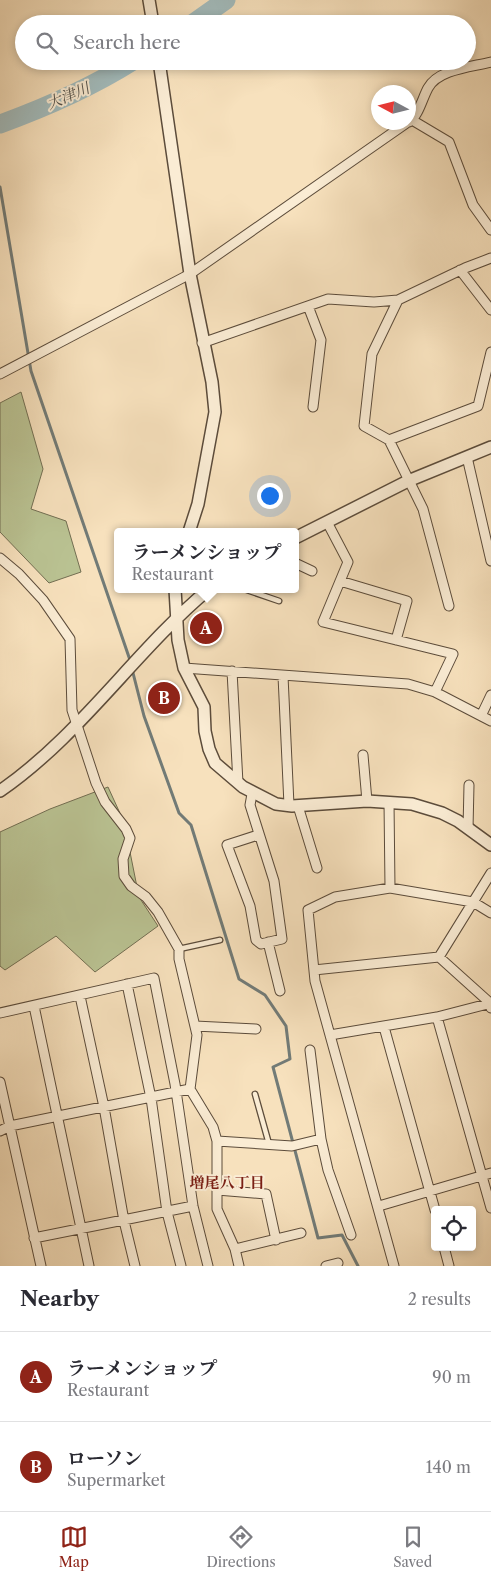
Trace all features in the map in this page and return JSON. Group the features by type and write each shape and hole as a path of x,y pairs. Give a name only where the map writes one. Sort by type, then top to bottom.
{"street":[{"path":"150,2 152,15"},
{"path":"476,66 491,62"},
{"path":"160,70 190,274 202,343 212,382 215,412 198,504 190,528"},
{"path":"416,108 429,85 437,76 460,70"},
{"path":"416,125 448,142 473,205 491,230"},
{"path":"0,374 190,274 396,130"},
{"path":"202,343 328,299 374,302 398,300 460,270 491,258"},
{"path":"460,270 491,310"},
{"path":"398,300 372,354 364,426 389,440 423,509 449,606"},
{"path":"308,306 321,340 314,407"},
{"path":"389,440 478,406 491,352"},
{"path":"299,536 408,481 491,447"},
{"path":"467,457 491,561"},
{"path":"327,522 348,562 323,622 453,654 435,692"},
{"path":"0,558 19,574 44,600 70,639 72,710 76,724 96,784 105,802 130,838 123,859 124,876 131,886 146,897 158,912 179,948 179,959 197,1035 190,1089 213,1127 217,1141 217,1209 235,1249 239,1266"},
{"path":"299,564 312,571"},
{"path":"340,581 407,601 396,640"},
{"path":"175,593 184,668 204,707 205,731 214,763 238,783 252,794 276,804 294,806 368,801 389,802 429,809 458,821 491,845"},
{"path":"0,791 14,782 76,724 122,674 205,593"},
{"path":"184,668 408,684 435,692 491,721"},
{"path":"232,671 238,783"},
{"path":"283,676 294,806 317,868"},
{"path":"481,716 491,695"},
{"path":"364,756 368,801"},
{"path":"468,829 469,785"},
{"path":"252,794 250,805 274,881 282,939 262,944 256,940 250,906 228,845 258,835"},
{"path":"389,802 390,888"},
{"path":"439,957 491,873"},
{"path":"394,1266 379,1206 315,981 308,910 335,897 390,888 474,902 491,913"},
{"path":"268,942 280,991"},
{"path":"314,970 439,957 491,1005"},
{"path":"0,1013 154,978 177,1092 193,1206 208,1266"},
{"path":"127,984 151,1098 167,1212 181,1266"},
{"path":"80,996 104,1107 124,1221 135,1266"},
{"path":"330,1035 437,1017 491,1005"},
{"path":"34,1006 89,1266"},
{"path":"437,1017 486,1174 491,1208"},
{"path":"195,1026 256,1029"},
{"path":"384,1026 434,1206"},
{"path":"310,1050 321,1139 328,1170 351,1235"},
{"path":"0,1082 41,1266"},
{"path":"0,1132 10,1126 190,1089"},
{"path":"217,1141 292,1146 321,1139"},
{"path":"379,1206 486,1174"},
{"path":"218,1190 266,1194 276,1240"},
{"path":"34,1238 193,1206"},
{"path":"235,1249 301,1234"},
{"path":"445,1251 449,1266"},
{"path":"326,1266 338,1263"}],"lane":[{"path":"256,593 279,601"},
{"path":"179,948 220,940"},
{"path":"255,1094 268,1144"}],"green space":[{"path":"21,392 43,469 31,509 66,521 81,572 49,583 0,532 0,403"},
{"path":"108,787 124,822 139,897 158,926 95,972 56,936 5,970 0,966 0,832 50,809"}],"waterway":[{"name":"大津川","path":"205,15 226,0"},
{"name":"大津川","path":"0,124 68,96 118,70"},
{"path":"0,187 31,371 131,663"},
{"path":"132,669 144,716 179,813 191,825 239,979 265,995 286,1026 290,1059 273,1067 318,1238 342,1235 358,1266"}],"place":[{"name":"ラーメンショップ","path":"206,628"},
{"name":"ローソン","path":"164,698"}],"district":[{"name":"増尾八丁目","path":"227,1183"}]}
